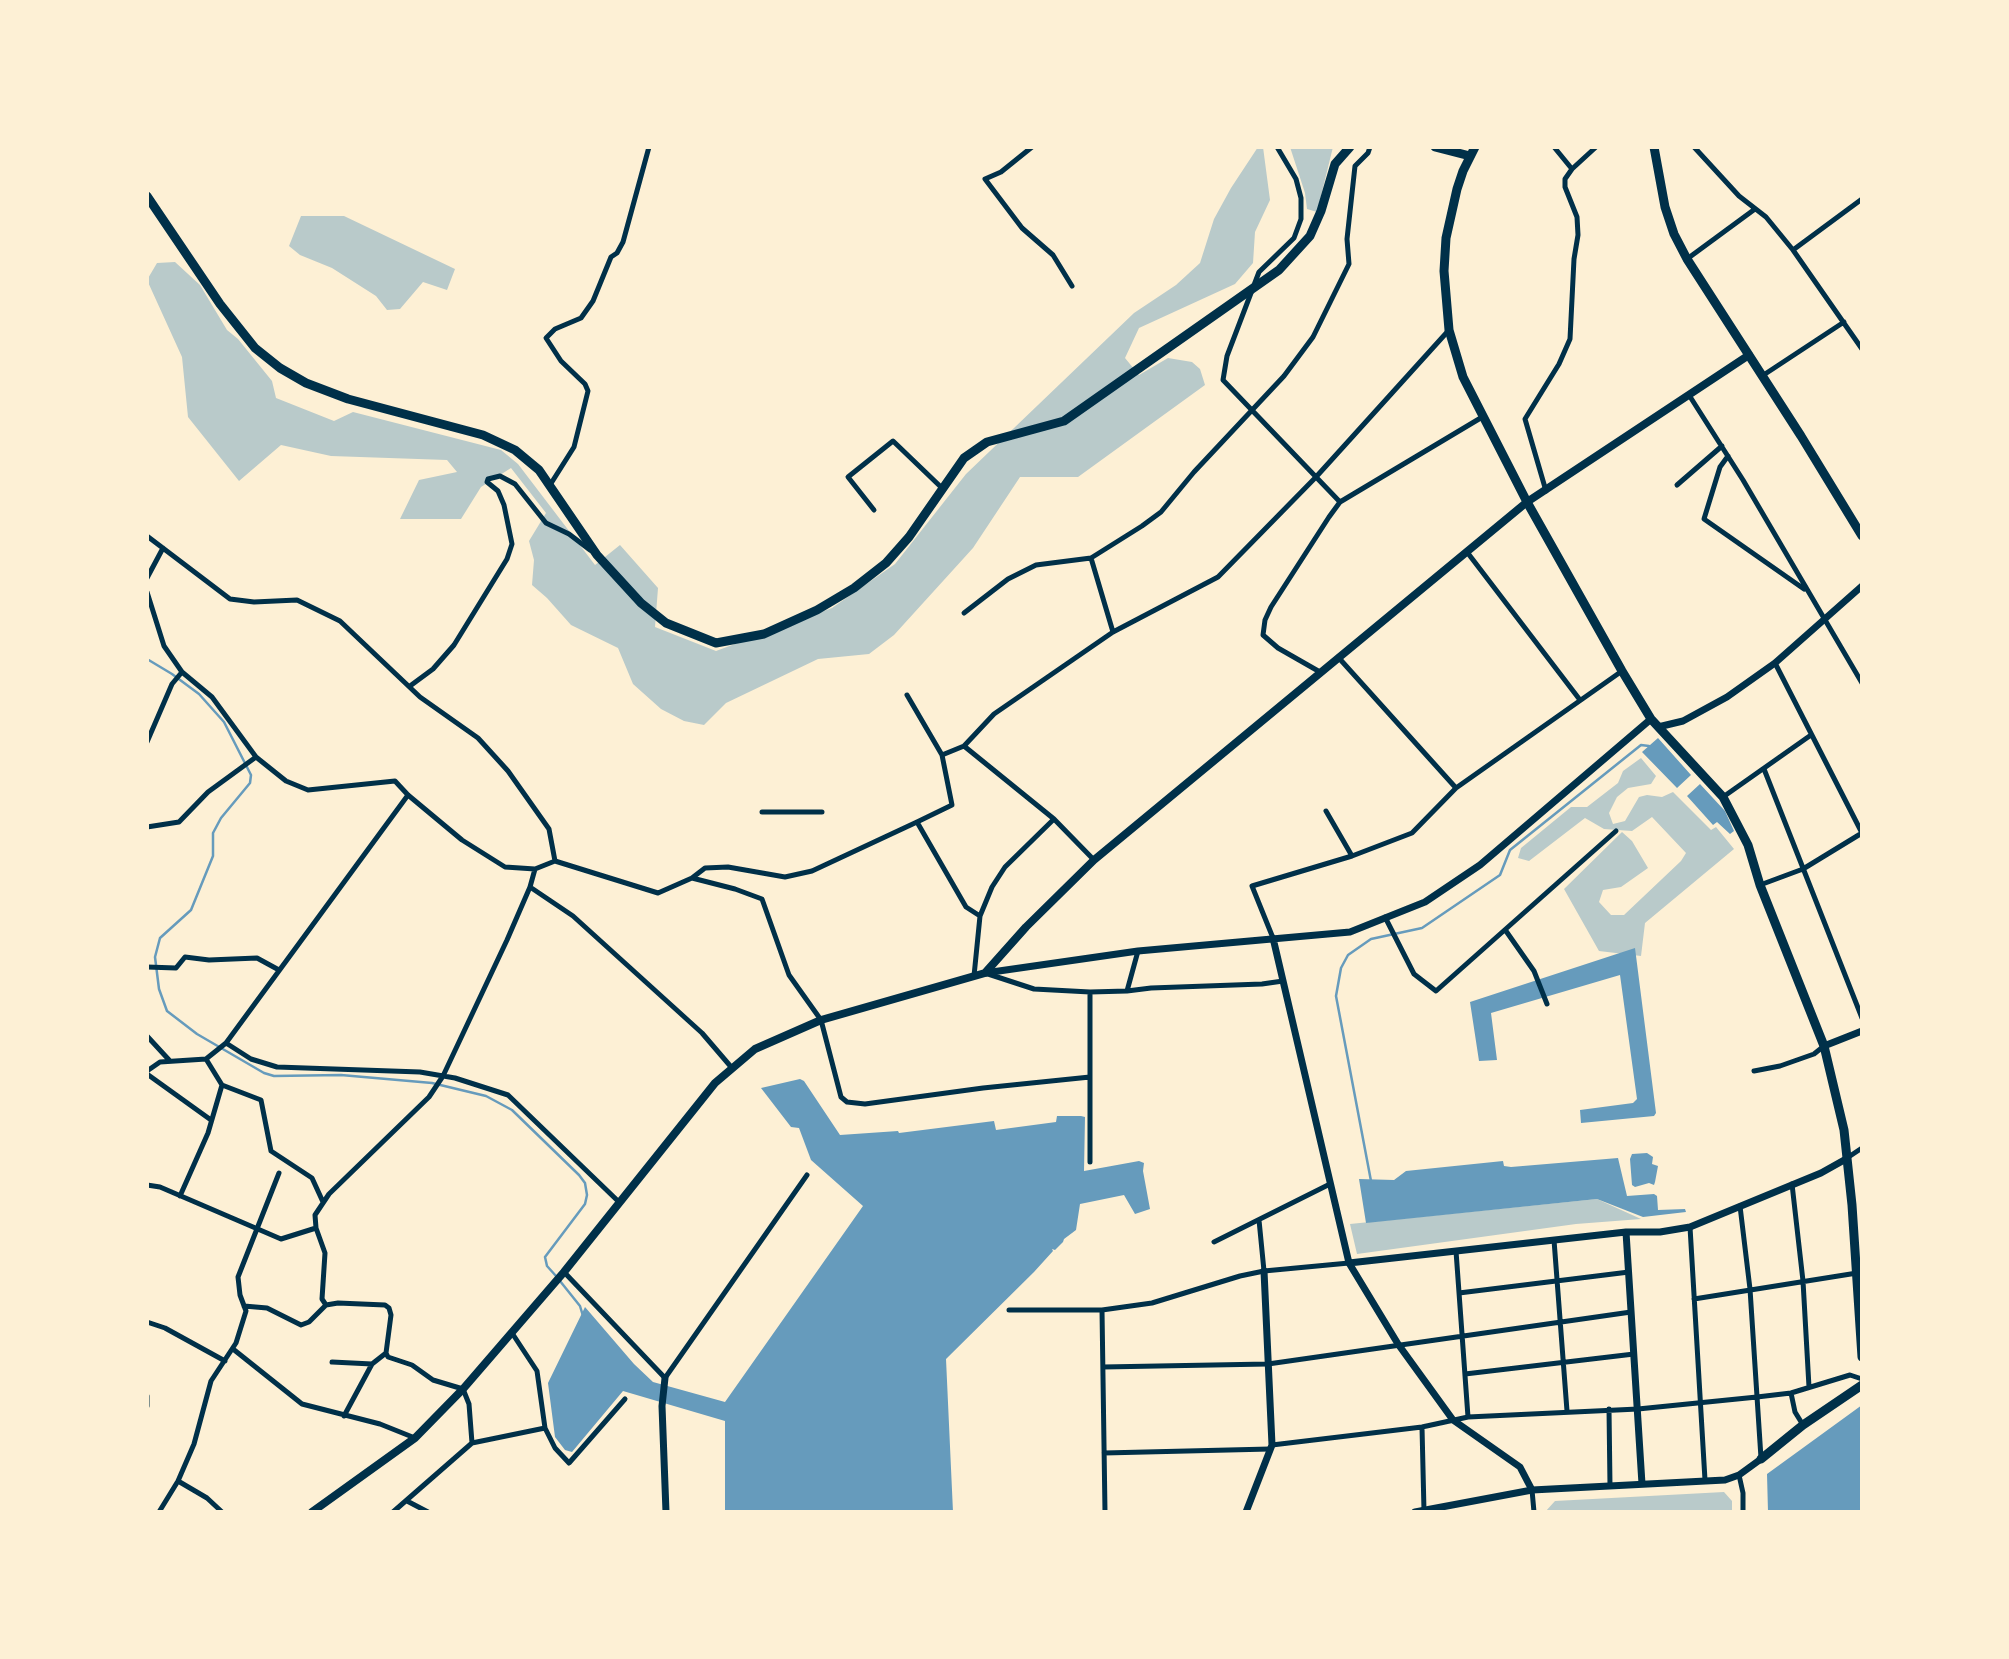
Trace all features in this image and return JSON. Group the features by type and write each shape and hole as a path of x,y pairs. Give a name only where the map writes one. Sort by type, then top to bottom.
{"main road":[{"path":"147,196 226,311 255,348 280,369 306,383 348,399 459,428 503,443 530,461 550,485 597,555 641,603 666,623 716,643 764,634 817,610 855,588 886,563 909,537 964,458 987,442 1064,421 1279,270 1310,236 1321,211 1335,164 1350,147"},
{"path":"1435,147 1472,151 1457,189 1446,239 1445,291 1449,330 1463,377 1527,502 1622,671 1655,723 1723,797 1748,845 1760,885 1824,1046 1844,1130 1862,1357"},
{"path":"1654,147 1665,207 1674,234 1687,259 1862,536"},
{"path":"312,1512 415,1438 463,1389 564,1272 715,1083 755,1049 821,1020 985,973 1094,860 1527,502 1749,355"},
{"path":"1761,1459 1803,1425 1862,1385"}],"street":[{"path":"550,485 574,447 589,391 561,361 545,338 555,329 581,318 588,310 611,257 617,253 623,242 649,147"},
{"path":"1032,147 1001,172 985,179 1021,228 1053,254 1072,286"},
{"path":"1277,147 1296,179 1301,198 1301,219 1294,238 1259,272 1238,325 1223,370 1223,380 1340,502"},
{"path":"964,613 1007,579 1037,565 1091,558 1161,512 1194,472 1284,376 1313,337 1349,264 1347,239 1355,166 1368,153 1370,147"},
{"path":"1555,147 1572,169"},
{"path":"1546,491 1525,419 1559,364 1570,340 1574,259 1578,235 1577,217 1565,187 1565,179 1596,147"},
{"path":"1694,147 1739,196 1766,217 1793,250 1862,349"},
{"path":"1793,250 1862,198"},
{"path":"1687,259 1755,209"},
{"path":"1762,376 1844,322"},
{"path":"942,755 964,746 994,714 1113,632 1218,577 1315,477 1449,330"},
{"path":"1689,394 1862,683"},
{"path":"1320,672 1278,648 1263,635 1265,620 1271,607 1340,502 1484,416"},
{"path":"874,510 848,477 893,441 943,489"},
{"path":"1677,485 1722,446"},
{"path":"1728,456 1720,467 1704,519 1807,590"},
{"path":"410,686 433,669 454,645 507,559 512,544 504,505 498,491 487,482 490,477 500,476 515,484 546,523 569,534 597,555"},
{"path":"147,536 230,599 254,602 297,600 340,621 420,696 478,738 508,771 549,829 555,861"},
{"path":"147,578 163,548"},
{"path":"1467,552 1580,700"},
{"path":"1091,558 1113,632"},
{"path":"985,973 1138,951 1350,932 1424,902 1480,865 1655,723 1683,721 1701,712 1775,663 1862,586"},
{"path":"147,592 164,646 182,673 212,696 256,757 286,781 308,790 395,781 462,840 505,867 535,869 555,861 658,893 692,878 705,869 728,867 785,877 812,871 952,805 942,755 907,695"},
{"path":"1338,657 1456,788"},
{"path":"1760,885 1803,869 1862,833 1775,663"},
{"path":"1534,1512 1532,1490 1520,1467 1453,1420 1398,1344 1349,1263 1273,938 1252,886 1352,856 1412,833 1456,788 1622,671"},
{"path":"147,742 172,684 182,673"},
{"path":"1723,797 1811,736"},
{"path":"964,746 1054,819 1094,860"},
{"path":"147,827 178,822 208,792 256,757"},
{"path":"1764,769 1862,1018"},
{"path":"211,1120 147,1073 160,1062 206,1059 226,1043 408,795"},
{"path":"1326,811 1352,856"},
{"path":"762,812 822,812"},
{"path":"974,976 980,916 992,887 1005,867 1054,819"},
{"path":"917,822 966,907 980,916"},
{"path":"1385,917 1414,974 1436,991 1616,831"},
{"path":"326,1305 322,1299 325,1252 316,1228 315,1215 329,1194 429,1097 443,1076 530,887 535,869"},
{"path":"692,878 762,899 789,975 821,1020 841,1097 847,1102 865,1104 1090,1077"},
{"path":"530,887 573,916 702,1032 732,1068"},
{"path":"1506,931 1534,971 1547,1004"},
{"path":"1127,991 1138,951"},
{"path":"147,967 176,968 185,957 209,960 257,958 279,970"},
{"path":"985,973 1034,989 1090,992 1283,981"},
{"path":"1090,992 1090,1162"},
{"path":"1754,1071 1780,1066 1814,1054 1824,1046 1862,1031"},
{"path":"147,1036 170,1061"},
{"path":"226,1043 251,1059 277,1067 420,1072 508,1095 620,1203"},
{"path":"206,1059 222,1085 261,1100 271,1151 312,1178 323,1202"},
{"path":"180,1196 208,1133 222,1085"},
{"path":"1009,1310 1102,1310 1152,1303 1264,1271 1690,1227 1821,1173 1862,1148"},
{"path":"159,1512 178,1481 194,1444 211,1381 233,1349 246,1311 237,1277 258,1231 279,1173"},
{"path":"666,1512 662,1406 665,1378 807,1175"},
{"path":"1214,1242 1330,1184"},
{"path":"1792,1184 1803,1281 1810,1387"},
{"path":"147,1185 160,1187 281,1239 316,1228"},
{"path":"1415,1512 1532,1490 1725,1480 1739,1475 1761,1459 1750,1289 1740,1206"},
{"path":"1246,1512 1271,1447 1264,1271 1259,1220"},
{"path":"1690,1227 1705,1480"},
{"path":"1626,1232 1642,1483"},
{"path":"1554,1240 1567,1410"},
{"path":"1456,1251 1468,1417"},
{"path":"564,1272 665,1378"},
{"path":"1459,1293 1629,1272"},
{"path":"1694,1299 1857,1273"},
{"path":"244,1306 267,1308 301,1325 309,1322 326,1305 377,1304 390,1308 386,1353 372,1364 344,1416"},
{"path":"1102,1310 1105,1512"},
{"path":"1103,1367 1268,1364 1631,1312"},
{"path":"147,1322 165,1328 225,1361"},
{"path":"512,1334 537,1371 545,1428 555,1448 569,1463 625,1399"},
{"path":"233,1349 302,1404 380,1424 415,1438"},
{"path":"386,1353 388,1357 412,1365 433,1380 463,1389 470,1404 472,1443"},
{"path":"1465,1374 1634,1354"},
{"path":"332,1362 372,1364"},
{"path":"1104,1453 1271,1447 1422,1427 1468,1417 1701,1404 1791,1393 1850,1375 1862,1379"},
{"path":"1791,1393 1795,1412 1803,1425"},
{"path":"147,1396 147,1406"},
{"path":"1609,1409 1610,1486"},
{"path":"1422,1427 1424,1512"},
{"path":"394,1512 472,1443 545,1428"},
{"path":"1739,1475 1743,1512"},
{"path":"178,1481 207,1498 222,1512"},
{"path":"407,1501 428,1512"}],"shaded area":[{"path":"1258,147 1263,147 1270,200 1255,232 1253,263 1235,284 1139,328 1125,358 1139,375 1168,358 1192,362 1200,369 1205,385 1078,477 1020,477 973,548 894,635 869,654 818,659 726,703 704,725 684,721 661,709 633,684 618,648 571,625 532,585 534,560 529,541 546,513 511,468 481,487 461,519 400,519 419,480 457,472 447,460 331,456 281,445 239,481 188,417 182,357 147,280 157,263 175,262 200,285 227,330 238,339 272,381 276,398 334,421 353,412 501,450 518,464 595,565 620,545 658,588 655,627 716,651 832,608 895,564 966,474 1134,313 1176,285 1200,263 1214,219"},
{"path":"1290,147 1333,147 1317,212 1307,209 1305,193"},
{"path":"301,216 344,216 455,269 447,290 423,282 400,309 387,310 376,296 332,268 300,255 289,246"},
{"path":"1641,758 1656,776 1651,784 1628,788 1617,797 1609,813 1613,824 1625,821 1639,797 1662,797 1673,792 1711,830 1716,827 1734,849 1645,923 1641,956 1599,951 1564,889 1622,832 1632,841 1648,868 1621,887 1603,890 1599,902 1611,915 1624,915 1681,861 1686,853 1652,817 1632,831 1604,829 1585,818 1529,861 1518,858 1521,848 1571,807 1587,807 1618,783 1623,771"},
{"path":"1597,1199 1641,1219 1576,1224 1357,1254 1350,1224"},
{"path":"1724,1492 1732,1501 1732,1512 1545,1512 1555,1501"}],"water":[{"path":"1658,738 1691,775 1677,788 1642,752"},
{"path":"1700,784 1725,811 1734,831 1730,834 1717,822 1713,825 1687,796"},
{"path":"1635,948 1656,1113 1654,1116 1581,1123 1580,1110 1633,1103 1637,1099 1620,975 1491,1013 1497,1060 1479,1061 1470,1002"},
{"path":"800,1079 840,1135 899,1133 994,1121 996,1130 1056,1122 1057,1116 1081,1116 1085,1117 1084,1171 1139,1161 1144,1163 1150,1209 1135,1214 1124,1195 1080,1204 1076,1230 1055,1250 1052,1249 1034,1272 946,1359 953,1512 725,1512 725,1421 623,1391 572,1452 565,1450 555,1437 548,1383 585,1307 653,1382 725,1402 863,1206 811,1160 799,1128 791,1127 761,1088"},
{"path":"1647,1153 1653,1157 1652,1164 1658,1166 1654,1185 1649,1183 1635,1187 1632,1185 1630,1159 1632,1154"},
{"path":"1618,1158 1627,1196 1654,1194 1657,1196 1658,1210 1685,1209 1686,1212 1643,1217 1597,1199 1366,1223 1359,1179 1394,1180 1406,1171 1503,1161 1504,1166 1511,1167"},
{"path":"1862,1405 1862,1512 1768,1512 1767,1474"}],"waterway":[{"path":"147,659 199,694 224,722 251,775 250,783 221,818 213,833 213,856 191,910 160,938 155,957 159,989 167,1011 197,1034 264,1073 274,1076 341,1075 432,1083 486,1096 512,1110 585,1183 585,1204 545,1257 547,1266 556,1276"},
{"path":"1371,1181 1336,996 1341,968 1348,955 1371,939 1422,928 1500,875 1510,850 1641,745 1649,746"},
{"path":"560,1281 580,1306 583,1316"}]}
